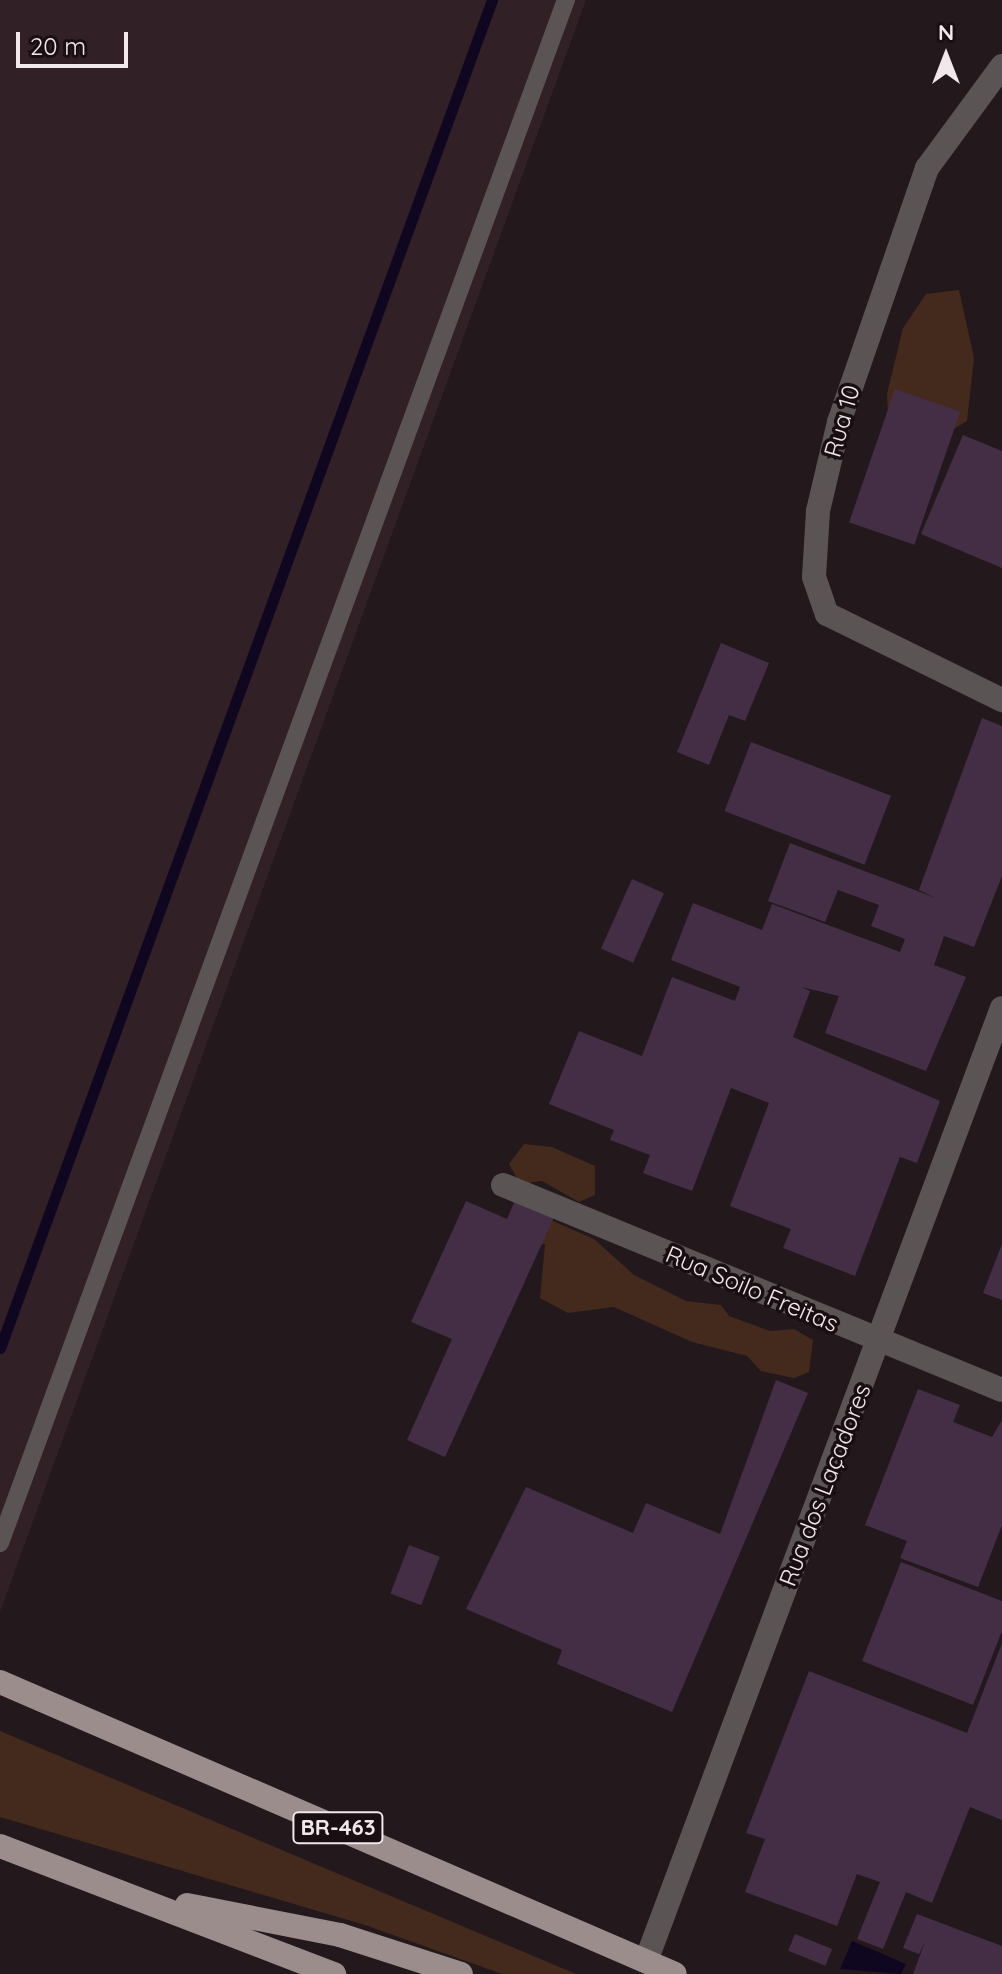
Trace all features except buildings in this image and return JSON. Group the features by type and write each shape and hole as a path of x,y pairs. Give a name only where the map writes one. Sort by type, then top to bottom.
{"main road":[{"name":"BR-463","path":"0,1682 644,1968 675,1974"},
{"path":"0,1846 334,1974"},
{"path":"137,1896 340,1935 461,1974"}],"street":[{"name":"Rua 10","path":"1002,66 927,168 839,422 818,511 814,577 827,614 1002,700"},
{"name":"Rua dos Laçadores","path":"644,1968 879,1342 938,1165 1002,1008"},
{"name":"Rua Soilo Freitas","path":"503,1185 1002,1390"}],"lane":[{"path":"0,1543 566,0"}],"shaded area":[{"path":"0,0 586,0 0,1612"},
{"path":"959,290 974,358 967,421 928,444 889,435 887,394 903,328 926,294"},
{"path":"524,1144 552,1147 595,1166 595,1195 579,1202 542,1181 520,1184 509,1164"},
{"path":"521,1207 594,1239 634,1275 686,1301 721,1305 729,1316 770,1331 794,1329 813,1340 809,1372 794,1378 761,1371 747,1356 692,1342 614,1307 568,1313 540,1298 545,1244 495,1254"},
{"path":"0,1731 576,1974 502,1974 365,1925 0,1817"},
{"path":"852,1941 906,1964 901,1974 840,1969"}],"waterway":[{"path":"0,1348 492,0"}]}
